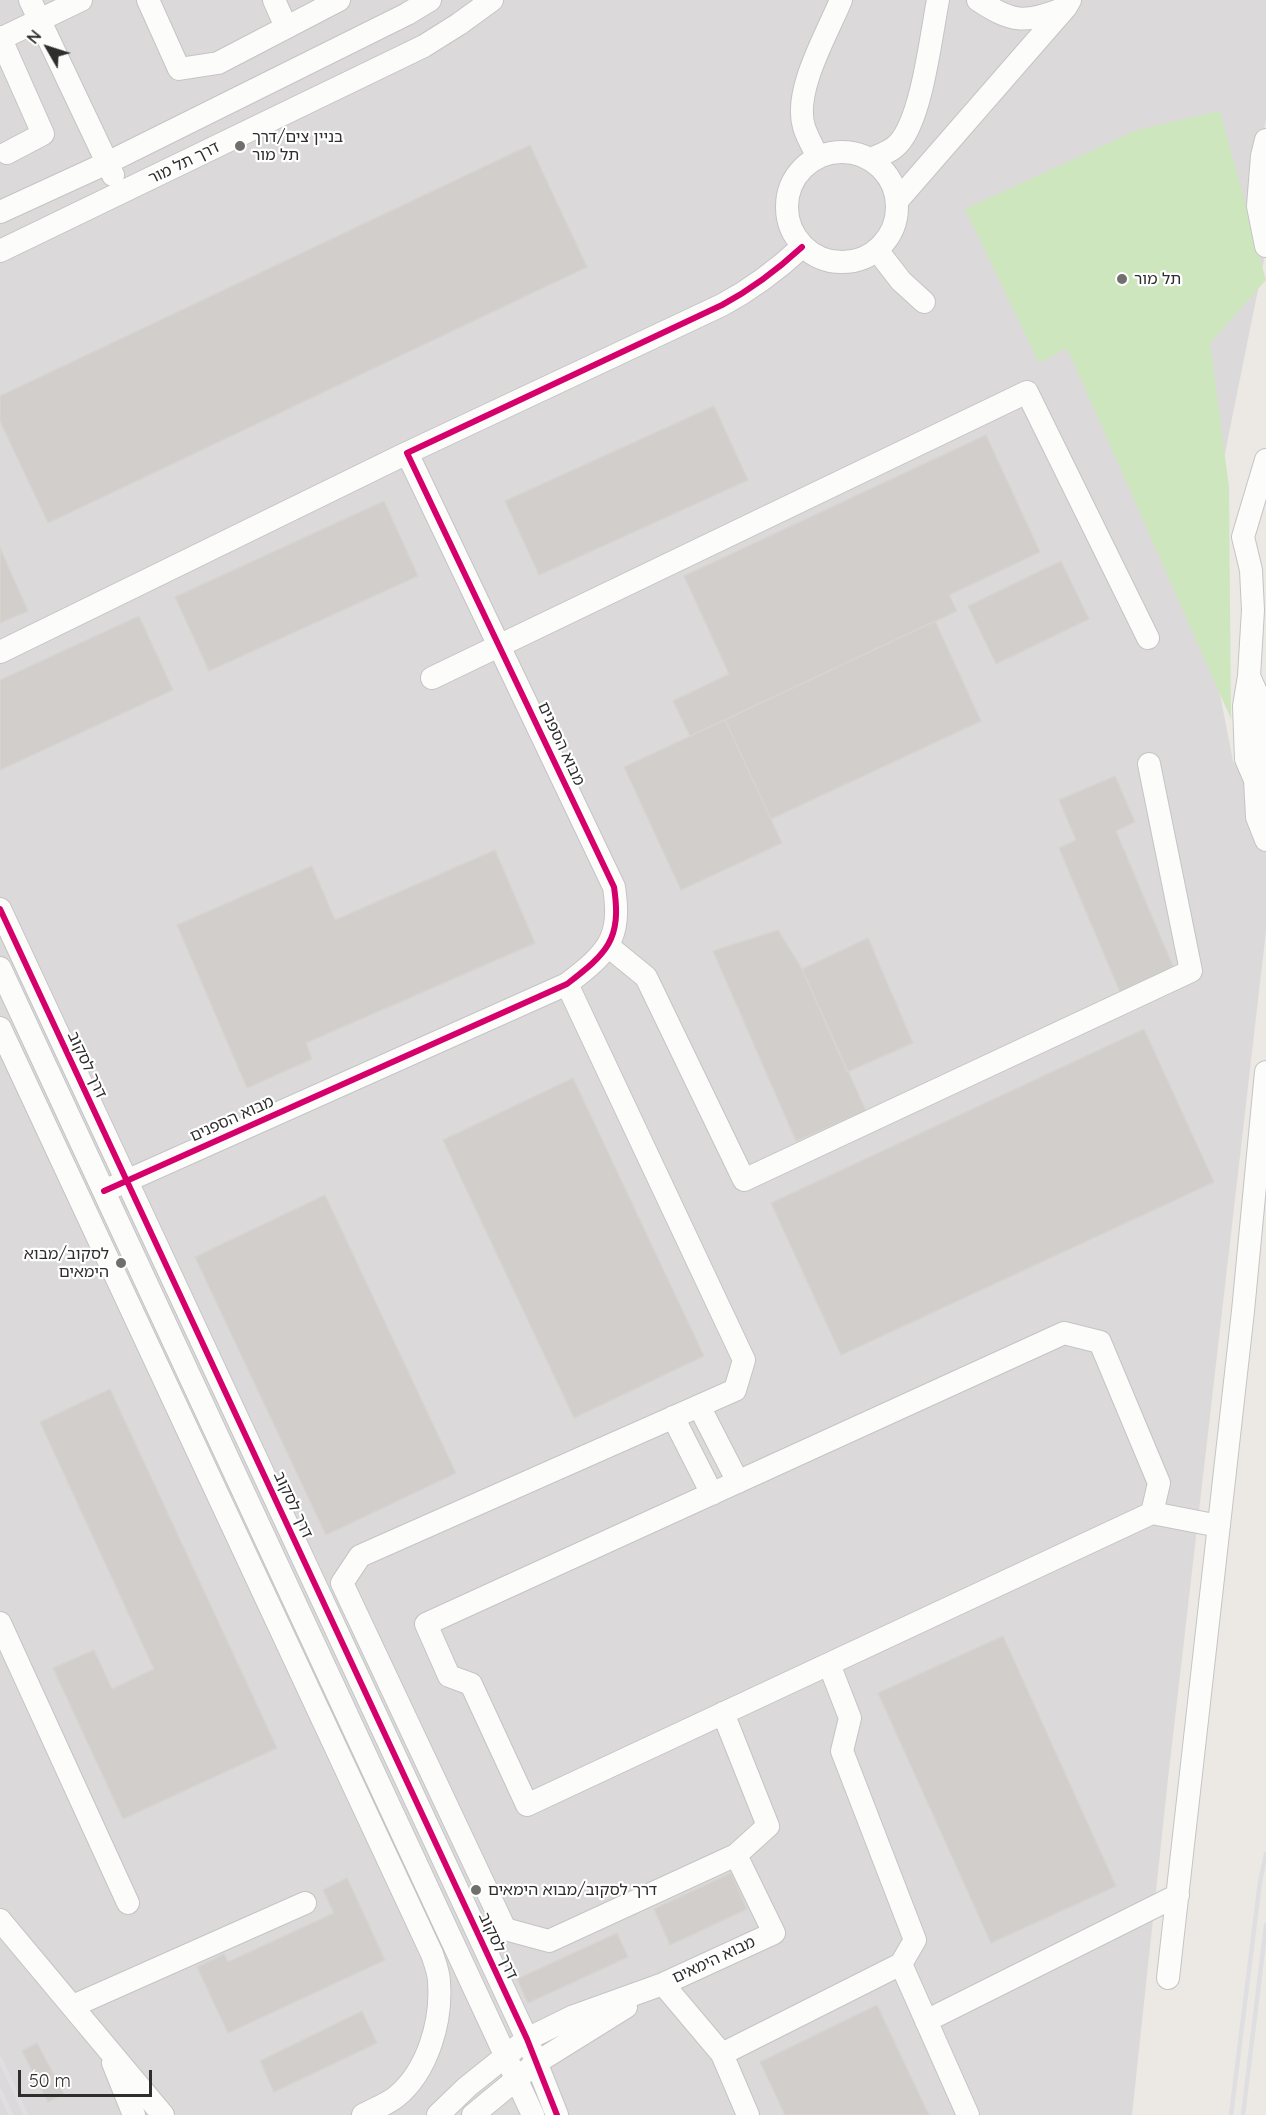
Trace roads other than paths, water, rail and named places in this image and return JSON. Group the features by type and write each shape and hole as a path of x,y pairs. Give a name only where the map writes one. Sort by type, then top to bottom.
{"street":[{"path":"2,150 43,134 0,39 35,10 81,0"},
{"path":"148,0 179,69 218,63 339,0"},
{"path":"274,0 286,27"},
{"name":"דרך תל מור","path":"0,212 107,163 407,14 430,0"},
{"name":"דרך תל מור","path":"0,251 424,46 492,0"},
{"path":"818,157 804,128 801,110 809,75 841,0"},
{"path":"870,159 887,153 899,143 907,131 918,100 938,0"},
{"path":"978,0 995,11 1027,20 1039,18 1068,4"},
{"path":"897,201 1068,4"},
{"path":"35,10 122,193"},
{"path":"1266,140 1262,156 1258,206 1266,246"},
{"path":"835,152 853,153 870,159 884,170 893,184 897,201 897,215 887,240 863,259 847,263 831,262 815,257 802,247 792,233 786,216 787,198 793,181 803,167 818,157 835,152"},
{"path":"0,652 407,453 746,292 772,274 802,247"},
{"path":"877,250 901,281 924,302"},
{"path":"432,678 1027,392 1148,638"},
{"name":"מבוא הספנים","path":"104,1191 567,984 597,962 608,946 616,927 617,908 614,887 407,453"},
{"path":"1266,460 1243,537 1251,570 1253,610 1249,675 1261,703 1264,754 1256,780 1257,818 1266,840"},
{"path":"608,946 646,977 744,1180 1191,971 1149,764"},
{"name":"דרך לסקוב","path":"0,909 526,2039 556,2115"},
{"path":"0,968 533,2115"},
{"path":"567,984 744,1360 735,1390 360,1556 342,1583 505,1929 549,1941 736,1855 768,1826 723,1713"},
{"path":"0,1028 432,1954 439,1980 439,2012 429,2049 417,2073 396,2097 363,2115"},
{"path":"1168,1978 1219,1526 1266,1072"},
{"path":"1152,1514 1159,1483 1100,1342 1064,1334 426,1624 449,1676 471,1684 527,1805 1152,1514 1219,1526"},
{"path":"699,1406 738,1482"},
{"path":"673,1417 712,1494"},
{"path":"0,1623 128,1903"},
{"path":"722,2054 901,1964 915,1940 842,1751 850,1718 829,1664"},
{"name":"מבוא הימאים","path":"467,2087 526,2039 574,2016 663,1984 774,1933 736,1855"},
{"path":"926,2021 1178,1895"},
{"path":"73,2006 305,1903"},
{"path":"0,1920 163,2115"},
{"path":"901,1964 968,2115"},
{"path":"663,1984 722,2054 748,2115"},
{"name":"מבוא הימאים","path":"473,2115 536,2063 663,1984"},
{"path":"104,2043 134,2115"},
{"path":"424,2115 467,2087"},
{"path":"438,2115 467,2087"}],"railway":[{"path":"1231,2115 1260,1882 1266,1854"},
{"path":"1243,2115 1266,1925"},
{"path":"0,2059 26,2115"},
{"path":"0,2091 11,2115"}],"place":[{"name":"בניין צים/דרך תל מור","path":"240,146"},
{"name":"תל מור","path":"1122,279"},
{"name":"לסקוב/מבוא הימאים","path":"121,1263"},
{"name":"דרך לסקוב/מבוא הימאים","path":"476,1890"}]}
